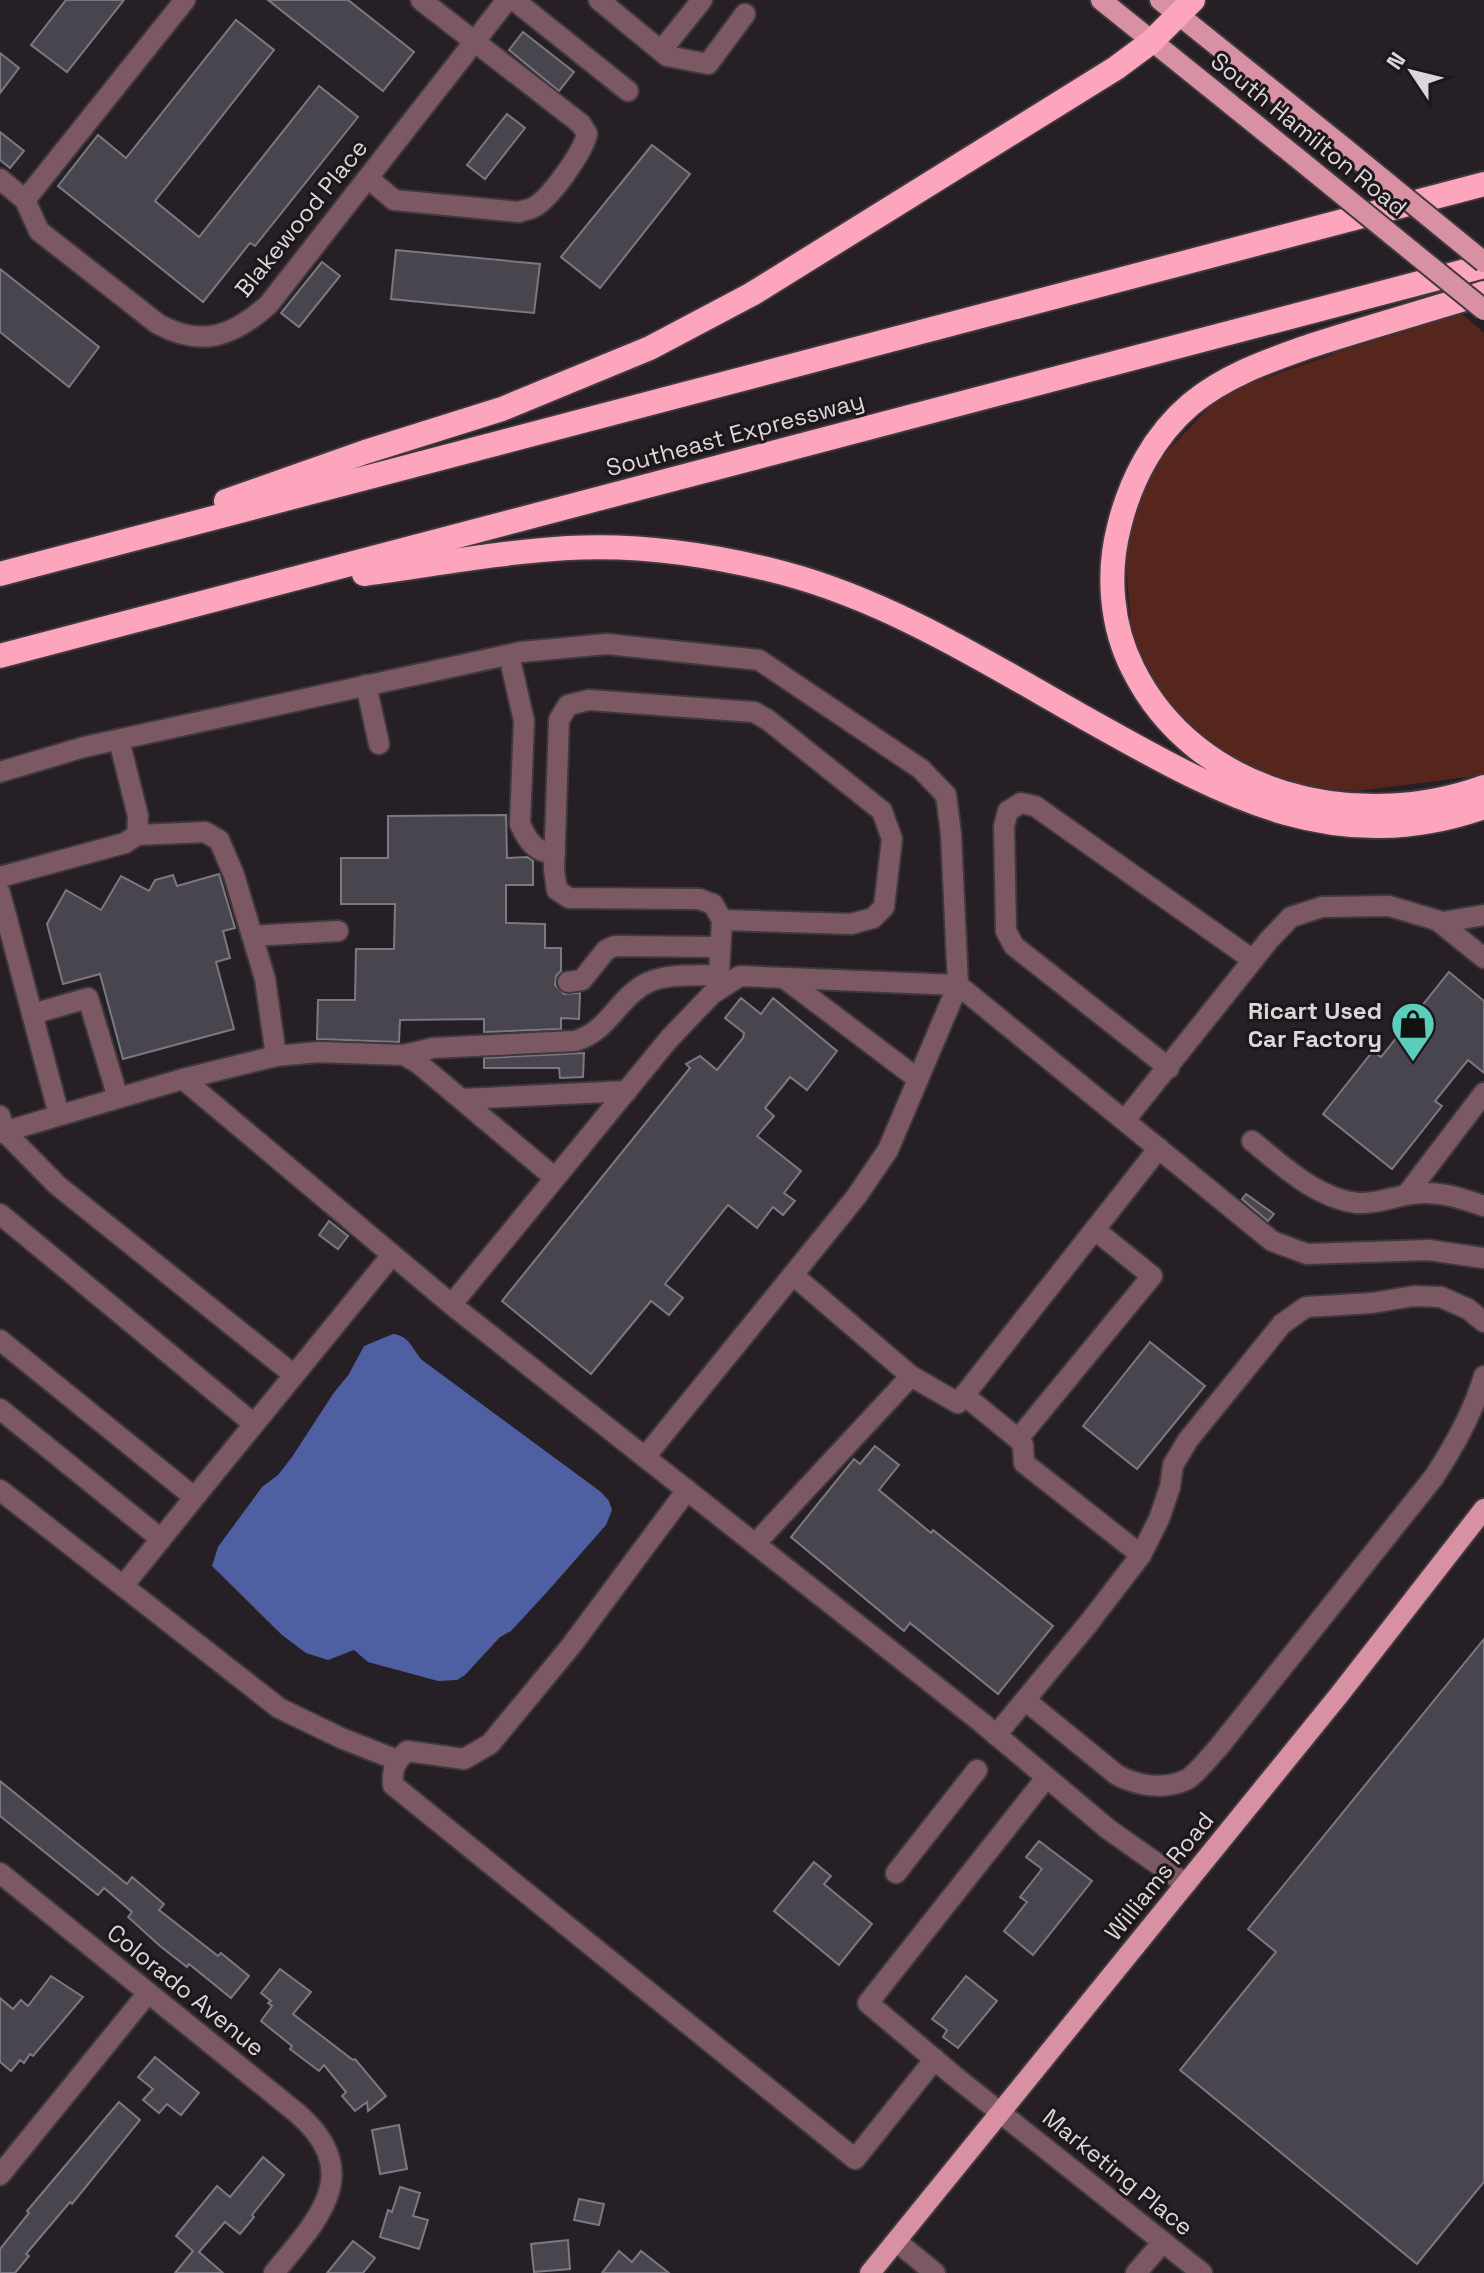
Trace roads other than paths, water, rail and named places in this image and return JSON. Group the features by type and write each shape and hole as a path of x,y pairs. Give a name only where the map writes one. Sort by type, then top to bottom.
{"highway":[{"path":"151,534 250,491 502,409 650,348 752,294 1116,68 1151,42 1177,5"},
{"name":"Southeast Expressway","path":"0,574 1484,184"},
{"name":"Southeast Expressway","path":"0,656 1484,264"},
{"path":"1484,293 1355,331 1266,362 1204,394 1174,421 1149,453 1123,509 1113,556 1115,616 1120,639 1138,680 1170,724 1189,742 1235,774 1285,794 1350,805 1389,806 1429,802 1484,787"},
{"path":"282,582 568,548 642,548 723,560 783,573 835,589 885,611 938,636 1179,770 1249,803 1301,818 1366,826 1430,823 1484,807"}],"main road":[{"name":"South Hamilton Road","path":"1101,0 1484,310"},
{"name":"South Hamilton Road","path":"1177,5 1484,264"},
{"name":"Williams Road","path":"870,2273 1186,1884 1484,1509"}],"street":[{"path":"0,179 25,200 185,0"},
{"path":"368,178 394,200 519,212 533,208 544,199 584,146 587,134 581,124 421,0"},
{"name":"Blakewood Place","path":"25,200 39,231 158,324 176,334 197,338 238,328 269,304 507,0"},
{"path":"514,0 628,91"},
{"path":"599,0 667,56 708,64 745,14"},
{"path":"661,51 702,0"},
{"path":"0,772 84,747 366,685 509,655 607,644 759,660 921,769 946,795 951,834 958,985 888,1150 856,1197 645,1457"},
{"path":"509,655 524,721 520,824 526,838 537,849 546,854 555,853"},
{"path":"366,685 379,744"},
{"path":"452,1304 718,982 722,920 713,904 699,899 569,898 557,890 555,853 559,720 568,705 589,700 754,712 882,811 892,839 884,907 873,918 851,924 722,920"},
{"path":"119,740 138,816 137,835"},
{"path":"1169,1068 1014,946 1006,931 1004,826 1008,811 1021,803 1035,806 1253,960"},
{"path":"0,877 125,843 137,835 205,832 219,840 234,875 265,979 276,1056"},
{"path":"0,893 59,1115"},
{"path":"1125,1120 1291,917 1322,907 1389,906 1438,921 1484,958"},
{"path":"1438,921 1484,915"},
{"path":"252,936 338,931"},
{"path":"568,982 582,980 606,950 615,946 720,947"},
{"path":"2,1127 59,1115 276,1056 319,1052 404,1055 433,1048 575,1041 591,1036 647,983 681,976 718,982 740,976 958,985 1272,1241 1307,1254 1429,1250 1484,1258"},
{"path":"784,978 918,1079"},
{"path":"32,1014 88,998 118,1098"},
{"path":"404,1055 418,1063 555,1178"},
{"path":"183,1079 452,1304 996,1735 1108,1829 1186,1884"},
{"path":"462,1099 627,1091"},
{"path":"1407,1194 1484,1093"},
{"path":"2,1127 57,1185 294,1375"},
{"path":"1252,1141 1318,1191 1357,1203 1385,1201 1407,1194 1451,1195 1484,1206"},
{"path":"793,1275 911,1376 958,1403 1159,1148"},
{"path":"0,1214 254,1424"},
{"path":"1018,1439 1152,1276 1095,1230"},
{"path":"123,1586 392,1255"},
{"path":"996,1735 1141,1555 1159,1519 1170,1487 1173,1465 1180,1453 1282,1324 1306,1307 1372,1303 1414,1296 1441,1297 1468,1309 1484,1322"},
{"path":"0,1340 189,1493 198,1493"},
{"path":"755,1544 911,1376"},
{"path":"1025,1700 1117,1775 1133,1783 1152,1787 1187,1779 1218,1748 1434,1477 1461,1433 1477,1400 1484,1376"},
{"path":"964,1395 1018,1439 1023,1445 1024,1463 1141,1555"},
{"path":"0,1409 161,1539"},
{"path":"0,1490 279,1708 341,1738 397,1760"},
{"path":"687,1490 571,1646 490,1744 464,1759 407,1751 392,1769 393,1785 855,2159 935,2059"},
{"path":"896,1873 977,1770"},
{"name":"Marketing Place","path":"1046,1778 868,2003 1202,2273"},
{"name":"Colorado Avenue","path":"0,1873 307,2121 324,2143 332,2178 326,2204 317,2220 274,2273"},
{"path":"0,2175 148,1993"},
{"path":"896,2241 935,2273"},
{"path":"1136,2273 1163,2242"}],"water":[{"path":"393,1334 403,1337 422,1360 601,1492 612,1510 606,1525 547,1592 511,1631 500,1637 457,1680 438,1681 368,1662 354,1650 328,1660 306,1653 282,1635 212,1566 218,1547 262,1487 278,1475 292,1457 349,1374 364,1346"}],"place":[{"name":"Ricart Used Car Factory","path":"1413,1063"}]}
